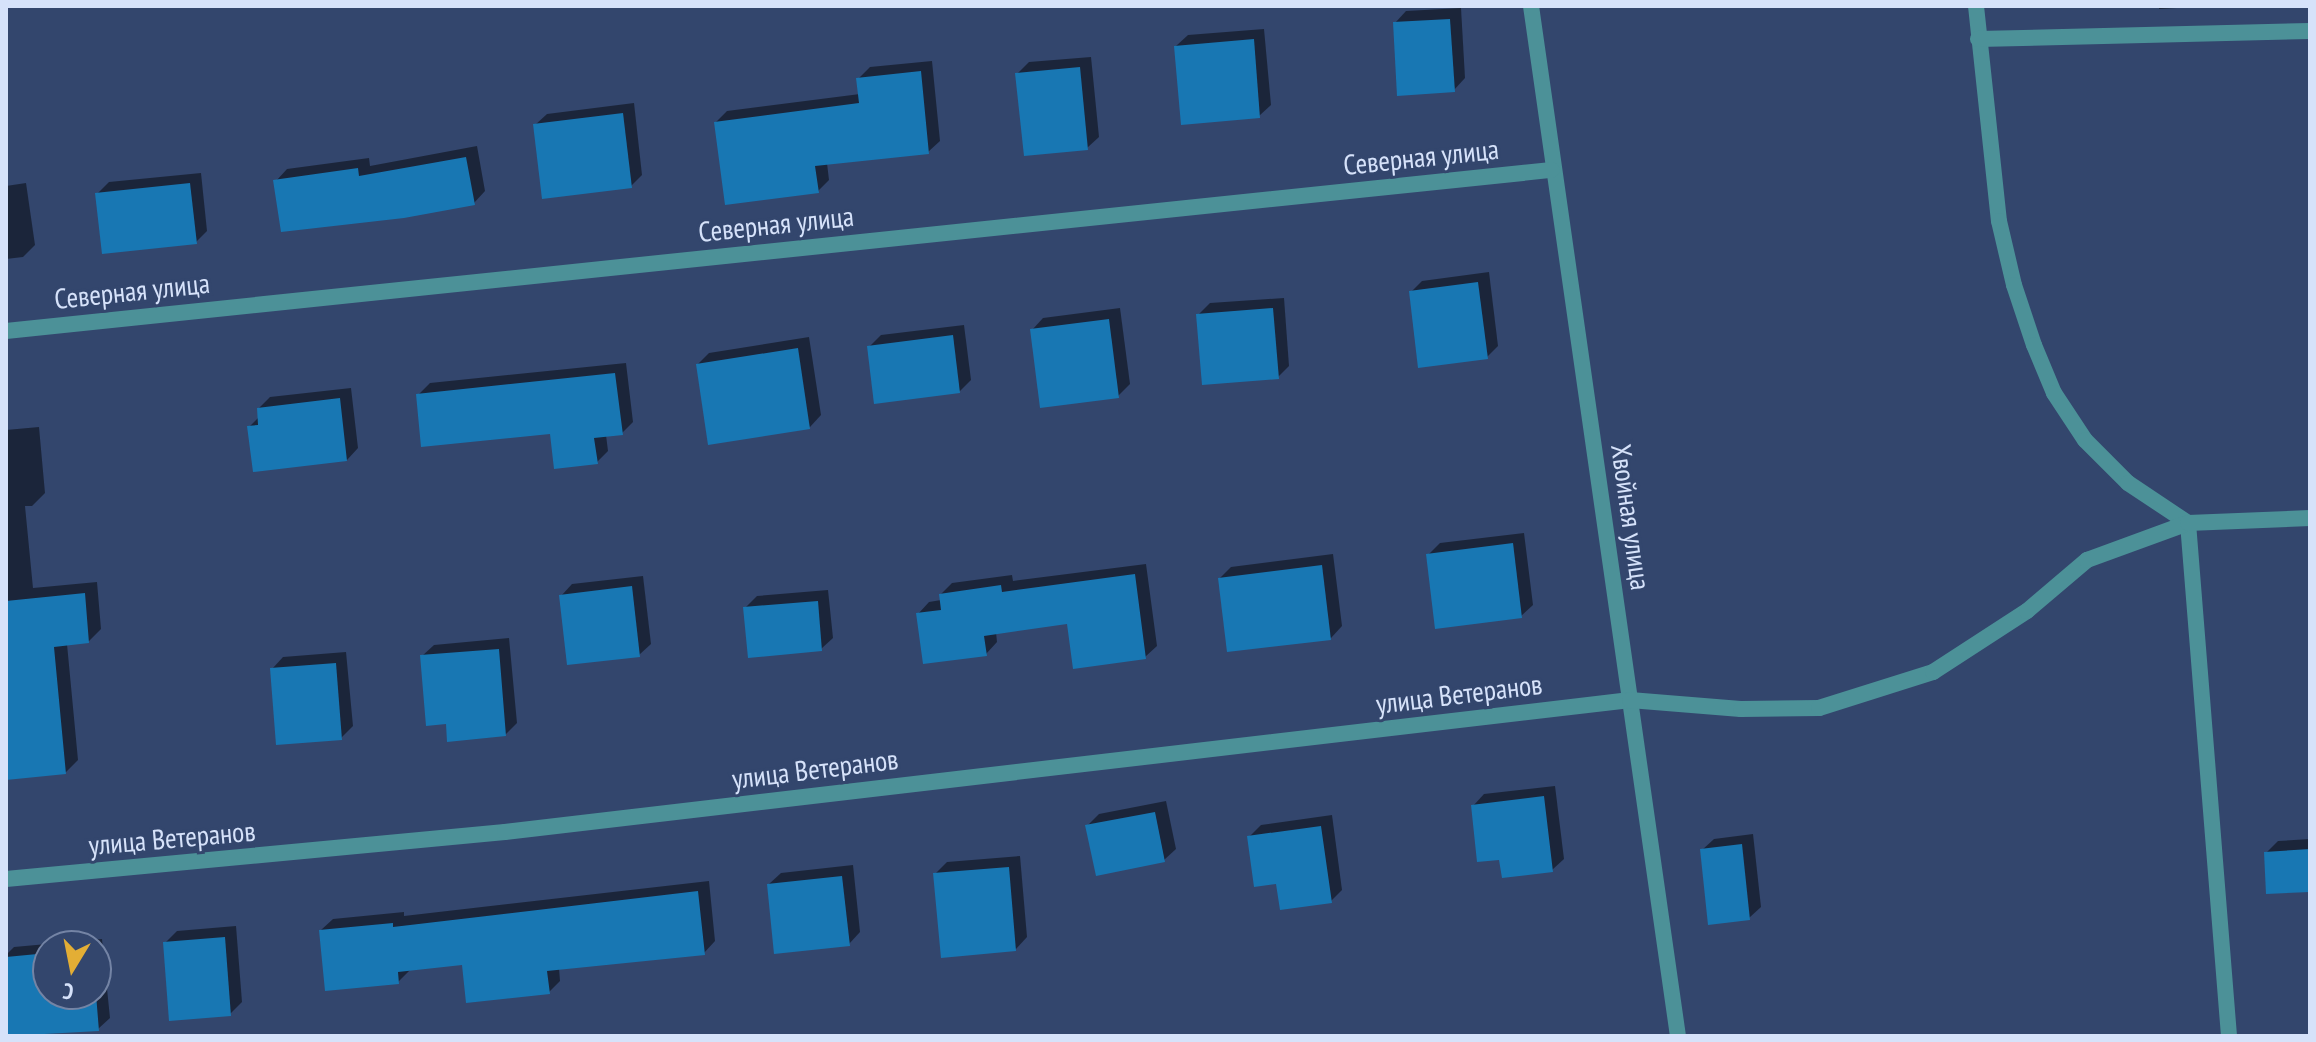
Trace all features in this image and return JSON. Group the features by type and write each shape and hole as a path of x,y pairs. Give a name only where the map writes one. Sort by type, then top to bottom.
{"street":[{"name":"Хвойная улица","path":"1531,6 1678,1036"},
{"path":"1976,6 1999,221 2014,285 2054,393 2085,440 2128,483 2188,523 2229,1036"},
{"path":"1978,39 2310,31"},
{"name":"Северная улица","path":"6,331 1552,170"},
{"name":"улица Ветеранов","path":"6,879 505,832 1630,700 1741,709 1819,708 1933,672 2027,611 2087,560 2188,523 2310,518"}],"building":[{"path":"1450,19 1455,92 1397,96 1393,22"},
{"path":"1254,39 1260,118 1181,125 1174,46"},
{"path":"1080,67 1088,150 1024,156 1015,73"},
{"path":"921,71 929,154 815,166 819,193 725,205 714,122 859,103 856,78"},
{"path":"623,113 632,188 542,199 533,124"},
{"path":"466,157 475,205 404,218 281,232 273,180 358,168 359,176"},
{"path":"190,183 197,244 102,254 95,193"},
{"path":"1478,282 1488,359 1418,368 1409,291"},
{"path":"1273,308 1279,379 1202,385 1196,314"},
{"path":"1109,319 1119,398 1040,408 1030,329"},
{"path":"953,335 960,393 874,404 867,346"},
{"path":"798,348 810,429 708,445 696,364"},
{"path":"615,373 623,435 594,438 598,464 554,469 550,434 421,447 416,394"},
{"path":"340,398 347,461 253,472 247,426 258,425 257,408"},
{"path":"1513,543 1522,618 1435,629 1426,554"},
{"path":"1322,565 1331,640 1227,652 1218,578"},
{"path":"1135,574 1146,659 1073,669 1067,624 984,636 987,656 923,664 916,613 941,610 939,594 1001,585 1002,592"},
{"path":"632,586 640,657 567,665 559,595"},
{"path":"85,593 89,643 54,647 66,774 6,780 6,601"},
{"path":"818,601 822,651 748,658 743,607"},
{"path":"499,649 506,736 447,742 446,724 426,726 420,655"},
{"path":"336,663 342,740 276,745 270,668"},
{"path":"1544,796 1553,872 1502,878 1499,860 1477,862 1471,805"},
{"path":"1155,812 1165,862 1096,876 1085,825"},
{"path":"1321,826 1332,903 1280,910 1276,884 1254,887 1247,836"},
{"path":"1742,844 1750,920 1708,925 1700,849"},
{"path":"2310,849 2310,892 2266,894 2264,852"},
{"path":"1009,867 1016,951 941,958 933,873"},
{"path":"842,876 850,946 774,954 767,884"},
{"path":"698,891 705,955 547,971 550,994 466,1003 462,965 398,972 399,984 325,991 319,930 393,923 393,927"},
{"path":"225,937 231,1016 169,1021 163,942"},
{"path":"32,955 32,1010 97,1010 99,1031 8,1036 6,957"}]}
